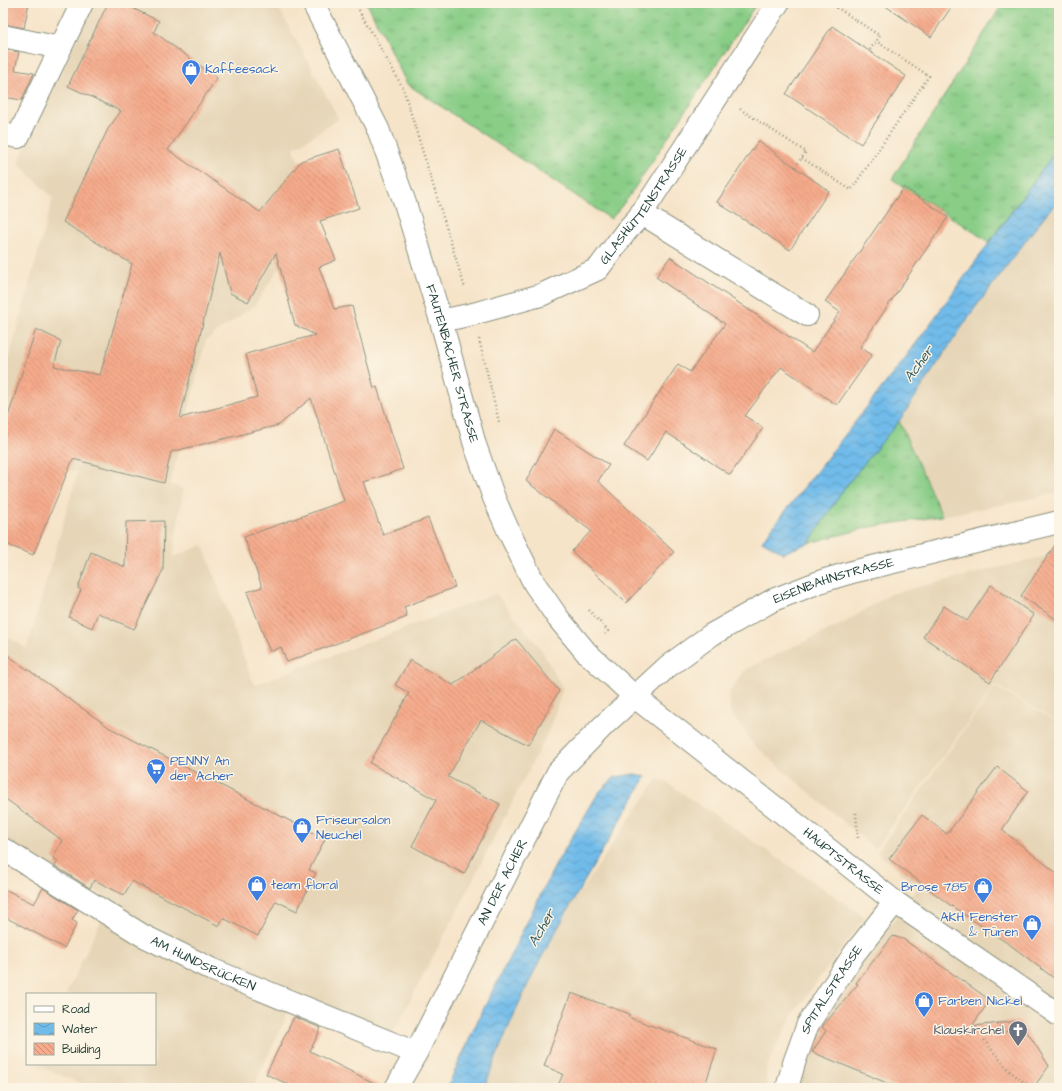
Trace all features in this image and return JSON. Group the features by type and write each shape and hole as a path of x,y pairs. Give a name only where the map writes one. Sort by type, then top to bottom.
{"street":[{"path":"10,136 60,48 82,3"},
{"name":"FAUTENBACHER STRASSE","path":"314,3 378,129 405,203 441,321 475,445 491,491 509,532 534,583 558,618 586,652 635,697"},
{"name":"GLASHÜTTENSTRASSE","path":"441,321 473,314 541,295 598,269 641,213 778,3"},
{"path":"3,36 60,48"},
{"path":"641,213 807,315"},
{"name":"EISENBAHNSTRASSE","path":"635,697 667,667 711,635 773,600 822,581 852,572 1059,522"},
{"name":"HAUPTSTRASSE","path":"635,697 895,902 1059,1015"},
{"name":"AN DER ACHER","path":"396,1088 416,1053 558,772 604,725 635,697"},
{"name":"AM HUNDSRÜCKEN","path":"3,849 142,935 213,970 416,1053"},
{"name":"SPITALSTRASSE","path":"787,1088 808,1024 854,954 895,902"}],"path":[{"path":"830,3 880,36 869,51"},
{"path":"802,158 851,190 929,76 876,41"},
{"path":"718,95 806,152 796,167"},
{"path":"997,1023 1007,1032"},
{"path":"984,1040 1009,1071 1032,1088"}],"shaded area":[{"path":"94,3 276,3 339,119 294,148 316,211 255,305 206,340 170,484 183,489 173,557 203,545 254,685 496,594 541,649 563,689 549,730 465,895 463,894 465,896 386,1046 292,1005 253,1088 93,1088 36,1065 156,1065 156,993 66,993 111,900 3,839 3,634 27,648 78,472 3,454 3,380 53,198 18,163"},
{"path":"1059,200 1059,492 942,516 899,421 972,312 1046,214"},
{"path":"1059,553 1059,722 995,685 875,849 754,745 730,712 730,691 746,669 846,622 890,594"},
{"path":"995,687 1059,723 1059,1088 778,1088 783,1073 918,888 877,852"},
{"path":"657,779 667,783 865,917 794,1013 766,1068 767,1088 484,1088 501,1044 536,968 562,919"}],"green space":[{"path":"367,3 757,3 628,198 611,219 407,84"},
{"path":"1003,3 1059,3 1059,147 989,242 892,179"},
{"path":"899,421 942,516 870,527 809,543 845,487"}],"water":[{"name":"Acher","path":"1059,147 1059,200 1046,214 972,312 899,421 845,487 809,543 783,553 762,541 906,357"},
{"name":"Acher","path":"635,774 646,777 537,966 509,1026 484,1088 447,1088 479,1018 557,862 599,792 615,777"}],"building":[{"path":"3,3 29,3 24,28 3,24"},
{"path":"108,3 122,3 159,21 154,32 217,78 168,150 260,212 301,161 339,149 359,208 320,221 336,260 319,267 334,309 352,306 374,388 377,387 403,469 364,482 383,535 428,518 455,587 404,607 407,617 287,662 281,647 270,652 247,592 262,587 244,537 344,501 311,398 279,425 171,452 164,483 73,459 33,555 3,543 3,432 36,329 61,341 54,366 100,375 132,264 63,222 108,129 121,111 68,86","holes":["220,253 230,293 248,302 276,253 295,325 315,335 246,354 257,397 180,418"]},
{"path":"881,3 954,3 931,37"},
{"path":"832,26 906,76 861,144 786,94"},
{"path":"3,49 19,52 15,70 34,73 22,100 3,97"},
{"path":"758,141 829,191 790,250 717,202"},
{"path":"904,187 948,217 860,347 872,355 837,405 781,367 745,416 763,428 730,475 666,432 647,461 624,446 678,364 690,372 725,324 656,277 670,257 812,352 840,312 825,302"},
{"path":"554,429 609,465 598,481 674,552 626,603 572,551 591,531 526,481"},
{"path":"164,521 163,570 134,629 98,613 92,628 69,617 81,590 78,588 91,552 125,567 126,522"},
{"path":"1059,539 1059,621 1021,596"},
{"path":"991,585 1034,615 990,682 923,637 944,606 967,621"},
{"path":"516,639 559,691 528,745 481,720 448,777 500,804 464,874 412,846 436,800 370,763 409,693 395,685 410,660 453,685"},
{"name":"PENNY An der Acher","path":"3,652 110,728 325,839 309,870 316,873 297,911 276,901 258,936 223,918 219,926 132,881 124,895 94,880 90,888 55,866 58,861 53,858 62,840 3,797"},
{"path":"997,767 1028,791 1002,830 1059,875 1059,982 1013,947 950,905 889,859 922,815 947,834"},
{"path":"3,888 34,904 43,888 78,910 72,920 77,923 64,948 3,916"},
{"path":"893,936 903,939 990,1000 972,1026 1020,1021 1049,1066 1033,1088 899,1088 812,1052 826,1031 822,1027 858,984 856,983"},
{"path":"571,993 630,1014 628,1017 717,1049 704,1088 557,1088 563,1074 544,1066"},
{"path":"294,1017 321,1028 310,1051 384,1088 296,1088 266,1074"}],"place":[{"name":"Kaffeesack","path":"191,86"},
{"name":"PENNY An der Acher","path":"156,785"},
{"name":"Friseursalon Neuchel","path":"302,844"},
{"name":"team floral","path":"257,902"},
{"name":"Brose 785","path":"983,904"},
{"name":"AKH Fenster & Türen","path":"1032,941"},
{"name":"Farben Nickel","path":"924,1018"},
{"name":"Klauskirchel","path":"1018,1047"}]}
